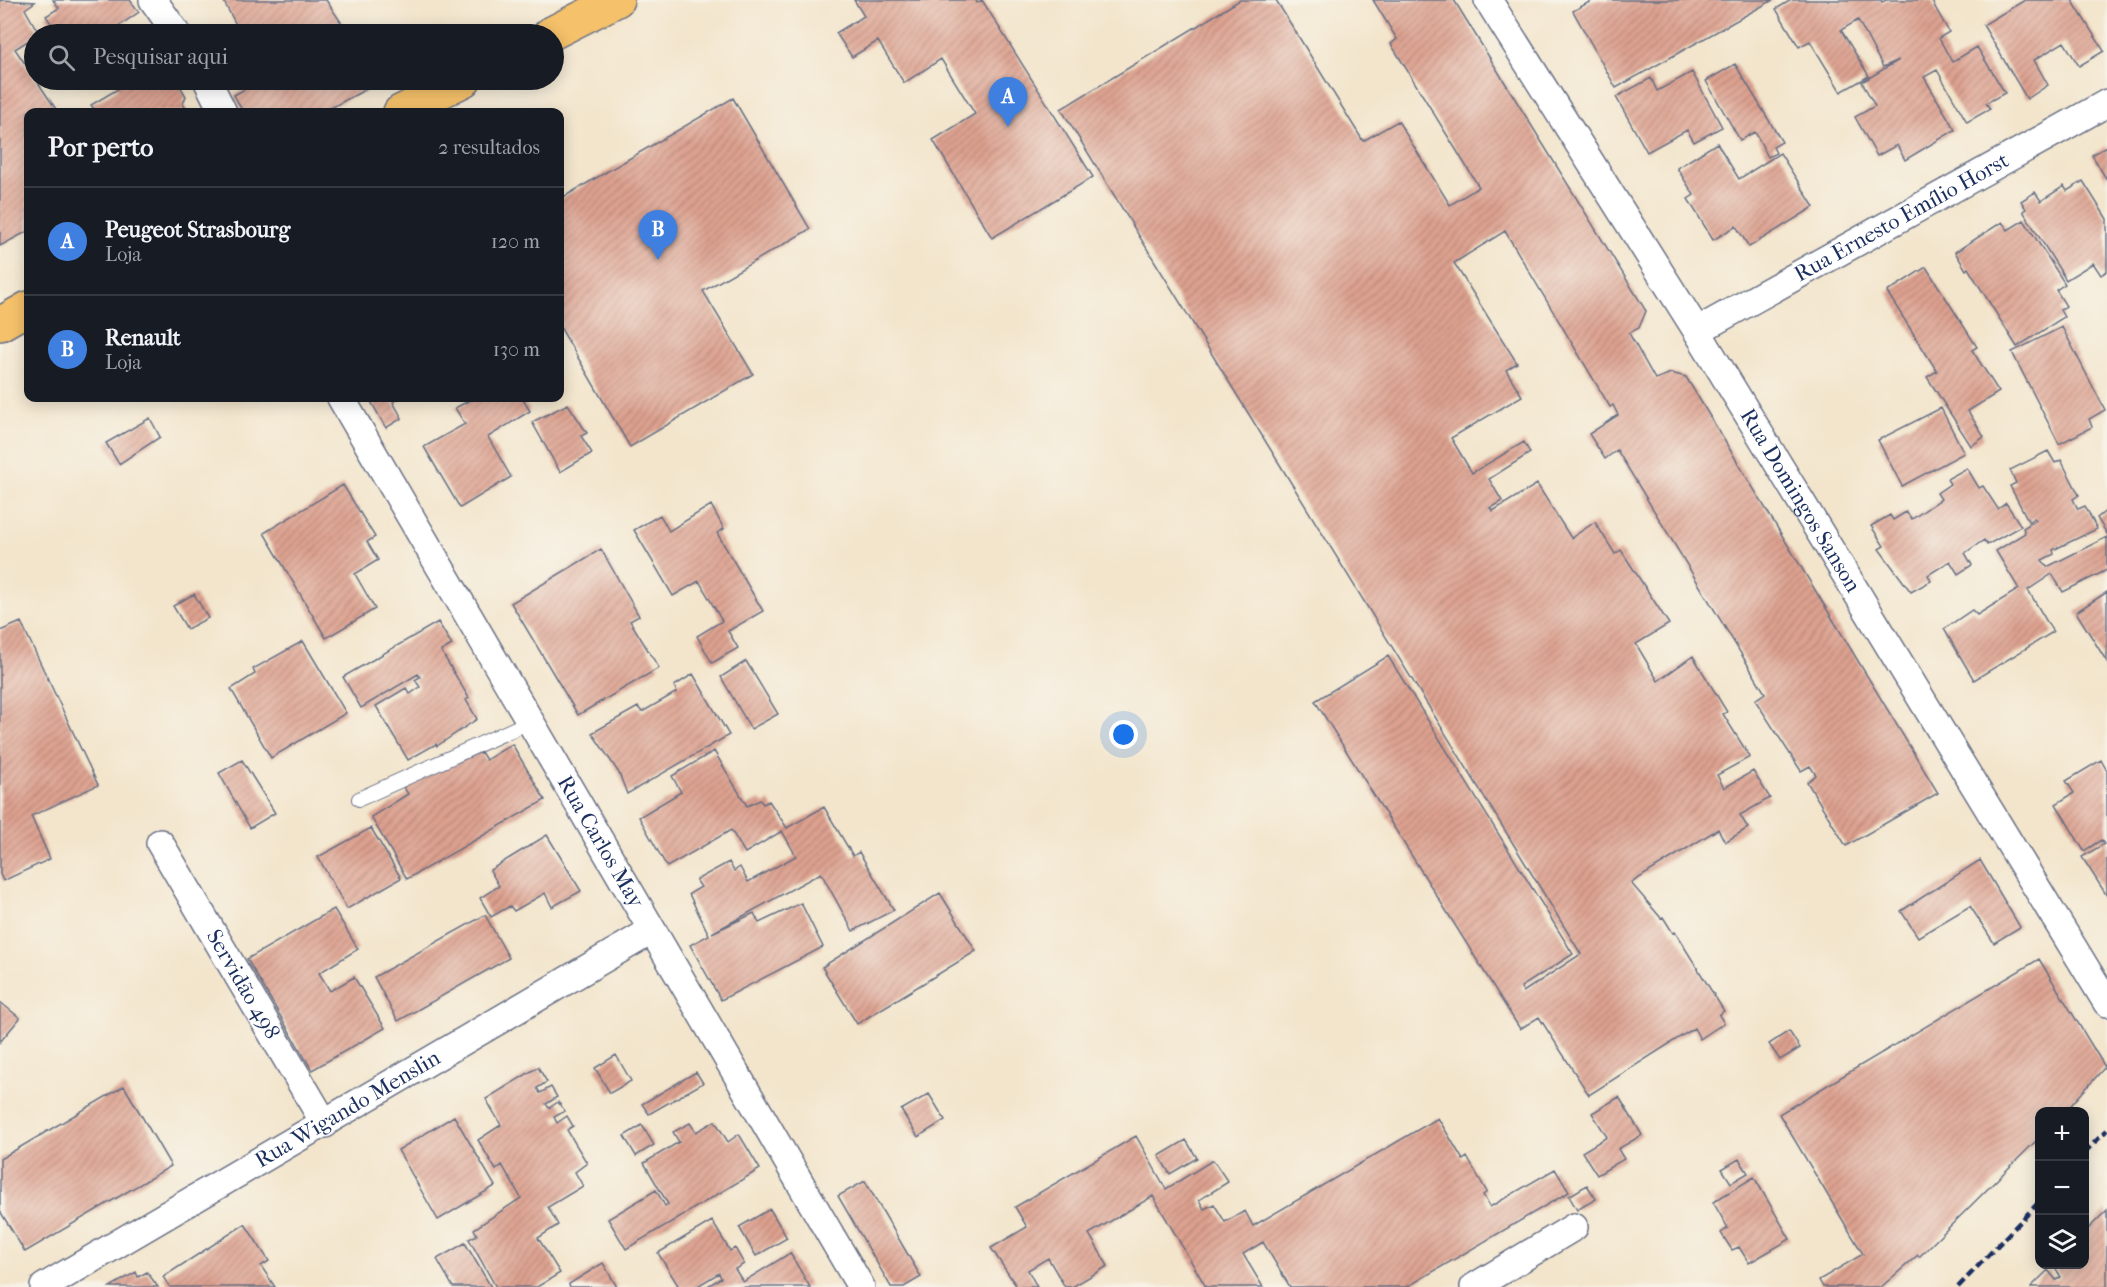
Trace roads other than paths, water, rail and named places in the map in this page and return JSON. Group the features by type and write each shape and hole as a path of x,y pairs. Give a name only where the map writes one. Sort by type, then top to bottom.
{"highway":[{"path":"564,27 616,0"},
{"path":"408,108 444,90"},
{"path":"0,324 24,310"}],"street":[{"path":"153,0 170,24"},
{"name":"Rua Domingos Sanson","path":"1488,0 1697,331 2107,1003"},
{"path":"212,90 221,108"},
{"name":"Rua Ernesto Emílio Horst","path":"1697,331 2107,103"},
{"name":"Rua Carlos May","path":"343,402 861,1287"},
{"name":"Servidão 498","path":"160,843 325,1124"},
{"name":"Rua Wigando Menslin","path":"44,1287 651,931"},
{"path":"1474,1287 1574,1227"}],"lane":[{"path":"359,799 529,722"}],"railway":[{"path":"2089,1148 2107,1130"},
{"path":"1958,1287 2035,1206"}],"place":[{"name":"Peugeot Strasbourg","path":"1008,127"},
{"name":"Renault","path":"658,260"}]}
